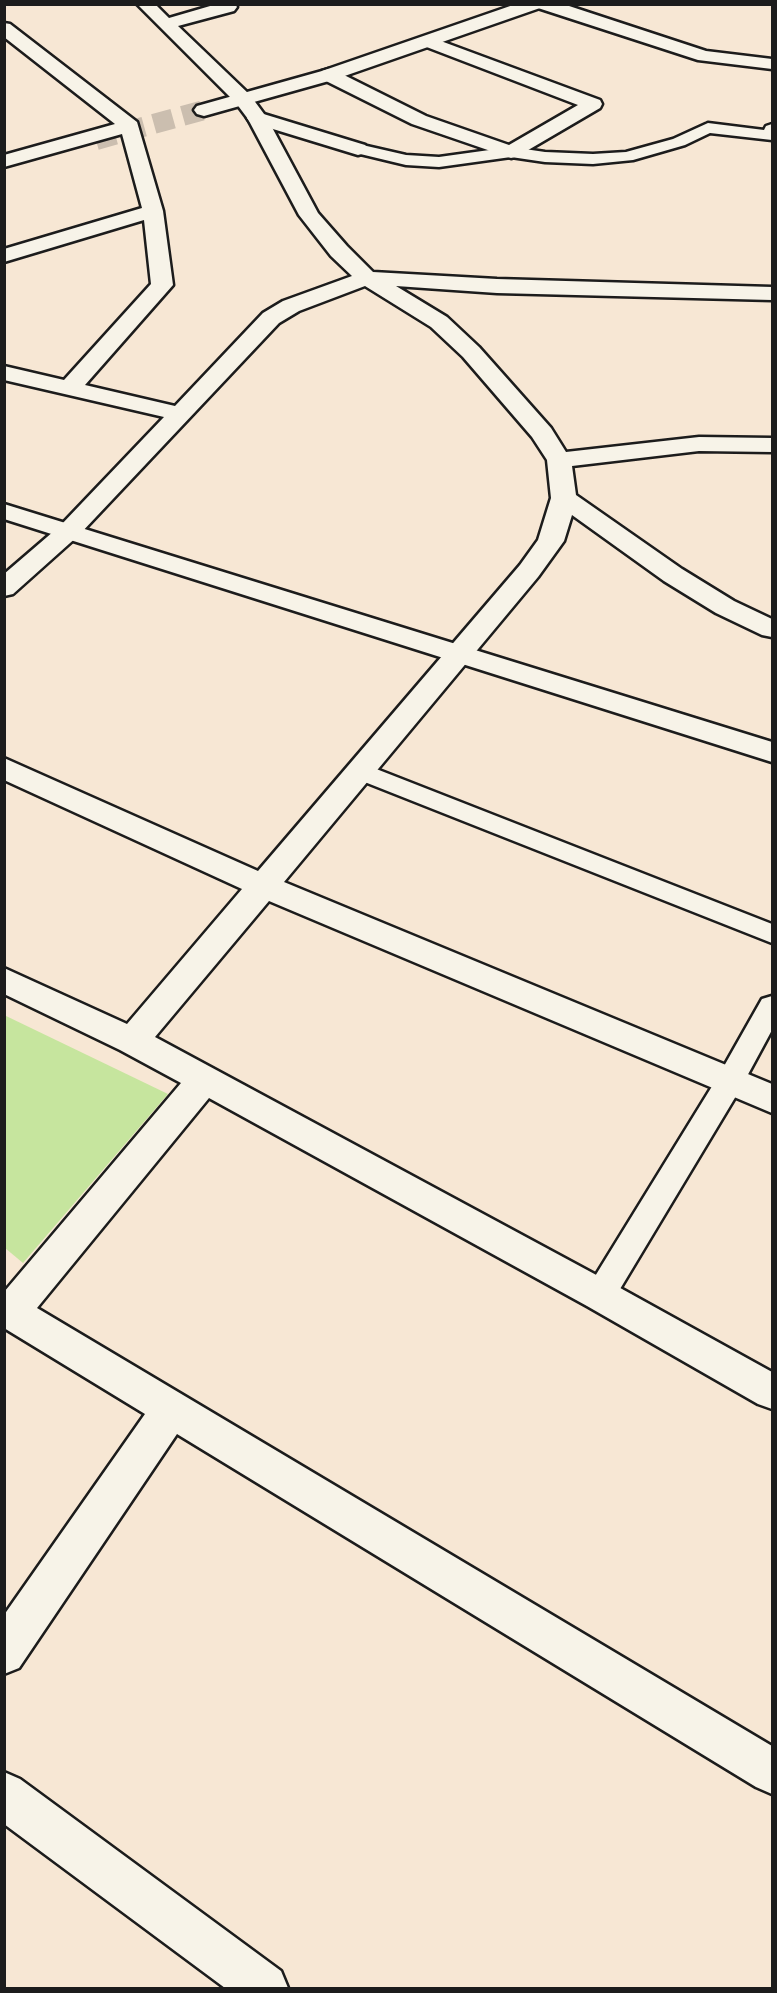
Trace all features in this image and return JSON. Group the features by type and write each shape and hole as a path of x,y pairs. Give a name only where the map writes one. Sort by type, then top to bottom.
{"street":[{"path":"132,1041 529,572 551,541 564,498 559,460 542,433 471,352 439,322 367,278 339,251 309,215 257,118 243,99 145,4"},
{"path":"204,110 329,75 430,42 534,4"},
{"path":"544,4 704,56 772,64"},
{"path":"165,24 232,6"},
{"path":"4,28 130,126 153,211 162,285 70,388"},
{"path":"329,75 419,120 511,152 593,104 430,42"},
{"path":"257,118 358,149"},
{"path":"4,161 130,126"},
{"path":"4,256 153,211"},
{"path":"4,588 70,531 271,318 291,306 367,278 497,286 772,293"},
{"path":"4,373 180,414"},
{"path":"559,460 699,444 772,445"},
{"path":"564,498 673,575 725,608 772,629"},
{"path":"4,511 772,752"},
{"path":"4,768 264,886 729,1083 772,1099"},
{"path":"4,980 132,1041 204,1079 600,1295 772,1392"},
{"path":"204,1079 8,1310 772,1771"},
{"path":"4,1653 171,1410"},
{"path":"4,1796 264,1989"}],"lane":[{"path":"358,149 406,160 439,162 511,152 593,159 627,157 679,142 708,129 770,136 772,129"},
{"path":"361,771 772,934"},
{"path":"600,1295 729,1083 772,1006"}],"green space":[{"path":"4,1015 168,1094 23,1263 5,1248"}],"tunnel":[{"path":"96,140 204,110"}]}
